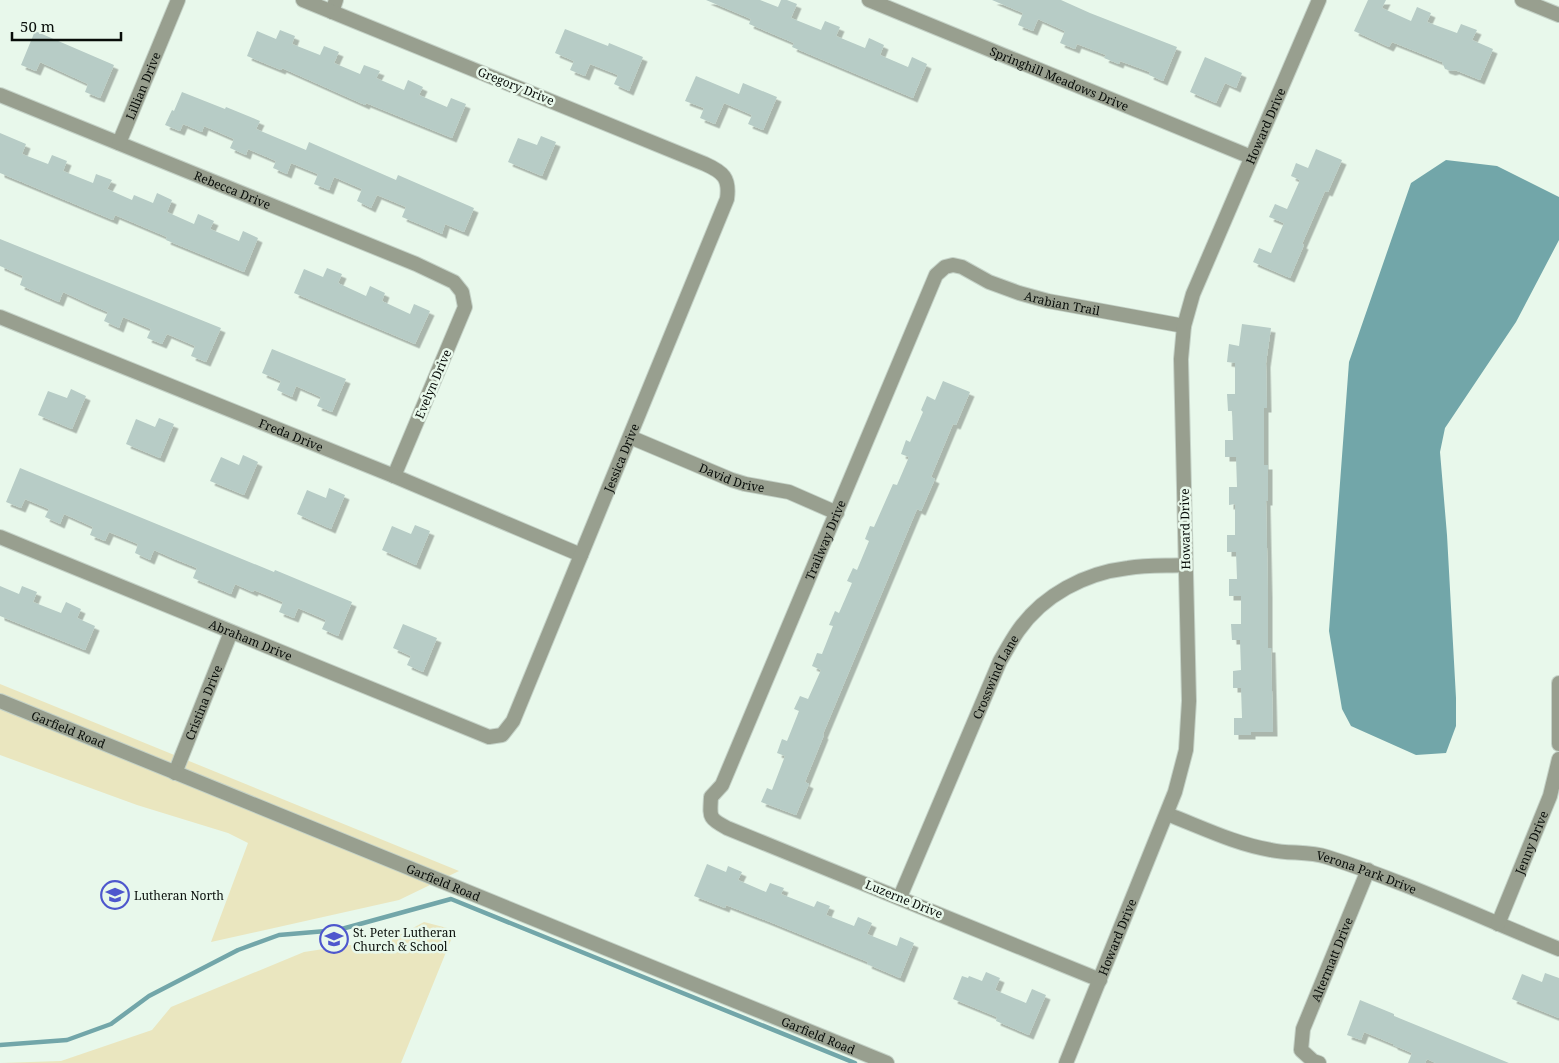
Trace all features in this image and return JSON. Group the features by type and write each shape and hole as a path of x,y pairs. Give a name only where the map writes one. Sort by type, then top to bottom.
{"street":[{"name":"Lillian Drive","path":"120,143 178,0"},
{"name":"Gregory Drive","path":"303,0 334,6 706,164 717,169 725,177"},
{"name":"Springhill Meadows Drive","path":"869,0 1251,158"},
{"name":"Howard Drive","path":"1066,1063 1167,814 1182,771 1188,726 1181,358 1184,326 1200,276 1319,0"},
{"path":"1522,0 1537,3 1559,15"},
{"name":"Rebecca Drive","path":"0,95 416,264 454,282 462,292"},
{"name":"Jessica Drive","path":"502,734 508,729 518,708 727,199 728,189 725,177"},
{"name":"Arabian Trail","path":"945,267 953,265 962,267 989,282 1048,301 1184,326"},
{"name":"Trailway Drive","path":"710,816 711,797 722,785 936,275 945,267"},
{"name":"Evelyn Drive","path":"394,476 465,307 462,292"},
{"name":"Freda Drive","path":"0,317 394,476 581,555"},
{"name":"David Drive","path":"630,437 732,480 789,492 837,513"},
{"name":"Abraham Drive","path":"0,537 456,725 489,737 502,734"},
{"name":"Crosswind Lane","path":"900,897 1000,661 1018,630 1042,605 1066,586 1127,568 1186,565"},
{"name":"Cristina Drive","path":"174,772 231,632"},
{"path":"1559,684 1559,744"},
{"name":"Garfield Road","path":"0,701 887,1063"},
{"name":"Jenny Drive","path":"1498,924 1550,796 1559,759"},
{"name":"Verona Park Drive","path":"1167,814 1255,846 1272,850 1324,856 1368,870 1559,949"},
{"name":"Luzerne Drive","path":"710,816 715,822 726,828 900,897 1100,980"},
{"name":"Altermatt Drive","path":"1319,1063 1313,1061 1301,1050 1303,1029 1368,870"}],"shaded area":[{"path":"0,684 459,871 399,900 211,942 248,843 228,833 137,805 0,755"},
{"path":"424,922 455,930 401,1063 0,1063 61,1061 152,1030 171,1007 304,952 350,945 372,950"}],"water":[{"path":"1446,160 1497,166 1559,197 1559,240 1516,322 1445,428 1440,452 1447,535 1456,726 1446,753 1416,755 1351,726 1342,709 1329,631 1349,362 1411,183"}],"building":[{"path":"706,0 760,0 778,7 781,0 787,0 797,4 791,18 821,30 825,21 840,27 836,36 865,48 869,38 884,45 880,55 908,67 912,57 927,64 913,98 792,47 794,43 749,24 751,19"},
{"path":"992,0 1061,0 1177,47 1163,81 1149,75 1150,72 1120,61 1119,64 1104,58 1106,55 1077,44 1075,49 1060,43 1065,31 1038,19 1033,31 1018,25 1023,13"},
{"path":"1368,0 1386,0 1382,8 1411,21 1417,7 1431,13 1427,22 1457,33 1461,24 1477,30 1472,40 1493,49 1480,80 1455,70 1445,69 1442,62 1392,42 1389,47 1354,31"},
{"path":"565,29 608,46 609,43 643,57 629,91 614,84 618,75 590,64 585,76 570,70 574,61 555,53"},
{"path":"280,30 295,36 292,44 320,55 324,46 339,52 334,63 360,74 364,65 380,71 376,78 404,90 408,80 423,87 419,95 447,107 451,98 466,104 452,138 366,103 365,105 282,68 281,70 247,56 257,31 276,39"},
{"path":"35,31 114,65 100,98 85,92 88,84 40,62 36,71 21,65"},
{"path":"1205,57 1242,73 1236,88 1225,83 1216,103 1190,92"},
{"path":"696,76 739,94 743,83 777,97 763,130 748,124 752,115 724,103 715,124 700,118 704,108 685,101"},
{"path":"182,92 260,121 256,129 306,150 309,142 396,180 398,175 474,208 464,232 445,224 442,234 402,217 406,207 377,195 371,208 357,201 362,189 334,177 329,190 314,184 318,174 291,163 287,174 273,168 276,161 248,149 246,155 230,148 234,139 204,126 202,132 183,124 180,131 165,125 172,110 174,111"},
{"path":"0,133 26,144 22,154 48,164 52,155 67,161 63,171 93,183 96,174 112,180 107,189 132,200 134,195 153,203 157,193 172,200 167,212 194,224 198,214 214,221 210,229 239,241 243,231 258,238 244,272 166,240 167,237 115,215 113,220 0,173"},
{"path":"541,136 556,142 542,176 508,162 518,138 537,145"},
{"path":"1316,149 1342,160 1328,192 1325,191 1302,244 1304,245 1290,278 1253,262 1259,248 1271,253 1284,223 1269,217 1275,204 1287,209 1300,180 1291,176 1296,163 1308,168"},
{"path":"0,239 221,328 206,362 191,356 195,346 167,334 162,344 147,338 151,329 123,317 119,328 104,321 108,312 63,292 59,302 20,285 23,276 0,266"},
{"path":"327,268 342,274 338,283 366,296 370,286 385,293 382,301 410,314 414,304 430,311 415,344 294,293 304,269 323,277"},
{"path":"1242,324 1271,328 1266,363 1267,408 1264,408 1264,465 1268,465 1268,501 1266,501 1268,648 1271,648 1273,732 1251,732 1251,735 1234,735 1234,718 1242,718 1241,688 1233,688 1233,671 1241,670 1240,640 1232,640 1231,624 1241,624 1241,596 1229,596 1229,579 1237,579 1236,552 1227,552 1227,535 1235,535 1235,504 1229,505 1229,487 1237,487 1236,457 1225,457 1225,440 1233,440 1232,411 1228,411 1227,394 1235,394 1235,363 1227,362 1229,344 1239,346"},
{"path":"272,349 346,379 332,412 317,406 321,397 296,386 292,397 277,390 281,381 262,373"},
{"path":"943,381 970,392 956,425 953,424 931,477 935,479 921,511 917,509 823,734 805,782 809,784 796,815 761,802 767,788 772,790 785,756 777,753 782,739 787,741 799,711 794,709 800,696 808,699 821,670 812,666 817,653 822,654 833,626 829,625 835,611 839,613 852,583 847,581 853,568 857,570 869,541 865,539 870,526 874,527 893,484 897,485 909,457 901,454 906,440 910,442 923,412 921,410 927,396 935,400"},
{"path":"71,389 86,396 72,429 38,415 48,391 67,398"},
{"path":"159,418 174,424 160,458 126,444 136,419 155,427"},
{"path":"243,455 258,462 244,495 210,481 221,457 239,465"},
{"path":"20,468 352,602 338,636 322,629 326,620 298,608 294,618 279,612 283,602 254,590 253,592 235,584 231,594 193,578 197,568 154,550 150,560 135,553 138,544 109,532 105,541 90,535 93,527 64,514 60,524 45,517 49,509 25,499 21,508 6,502"},
{"path":"329,488 345,495 331,529 297,514 307,490 326,498"},
{"path":"415,525 430,531 416,565 382,550 392,526 411,534"},
{"path":"0,586 19,594 22,586 37,592 33,602 61,613 66,602 81,609 77,618 95,626 85,650 0,616"},
{"path":"403,624 437,638 423,672 407,665 411,656 393,648"},
{"path":"707,864 726,872 728,866 742,872 738,880 766,892 770,883 784,888 781,894 814,907 817,901 830,906 826,915 854,926 858,917 872,923 867,934 897,946 900,937 914,943 900,978 867,964 868,962 770,922 726,905 725,908 694,896"},
{"path":"986,972 1000,978 995,990 1026,1003 1032,989 1046,995 1029,1035 996,1021 997,1017 953,999 962,976 968,978 969,976 982,981"},
{"path":"1545,973 1559,978 1559,1018 1512,999 1522,974 1542,982"},
{"path":"1360,1000 1509,1063 1436,1063 1427,1059 1425,1063 1408,1063 1412,1053 1393,1044 1364,1032 1361,1040 1347,1035"}],"waterway":[{"path":"0,1045 67,1040 111,1024 149,996 238,950 279,935 338,930 451,899 855,1063"}],"place":[{"name":"Lutheran North","path":"115,895"},
{"name":"St. Peter Lutheran Church & School","path":"334,939"}]}
